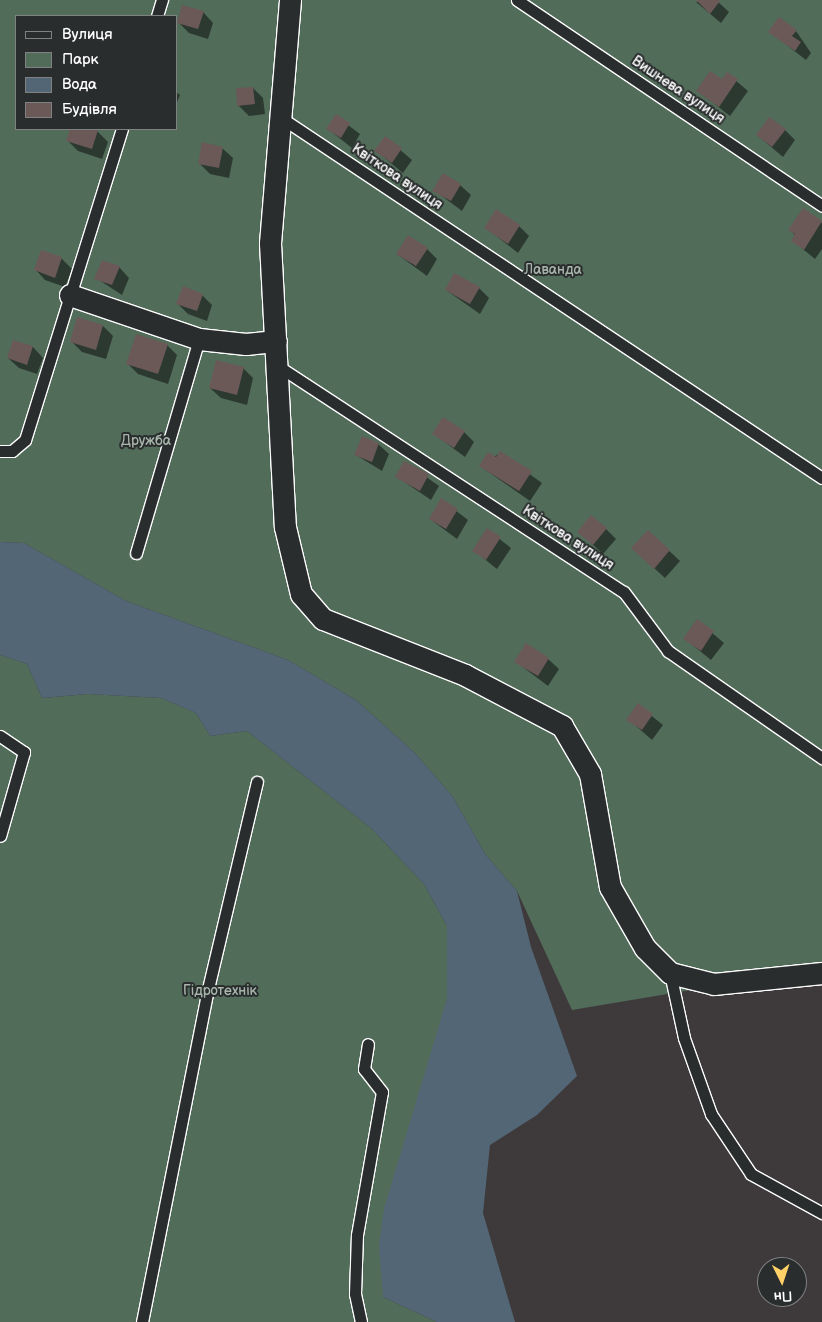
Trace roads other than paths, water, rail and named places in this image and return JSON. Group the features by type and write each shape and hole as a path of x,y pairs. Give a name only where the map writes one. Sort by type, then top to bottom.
{"street":[{"path":"290,0 270,243 278,366 285,527 300,594 322,619 465,676 562,726 590,774 610,887 646,948 670,973 714,984 822,973"},
{"path":"70,295 200,338 246,344 276,341"}],"lane":[{"path":"157,15 162,0"},
{"name":"Вишнева вулиця","path":"517,0 822,206"},
{"name":"Квіткова вулиця","path":"280,117 822,478"},
{"path":"0,451 12,451 24,440 122,130"},
{"path":"136,553 200,338"},
{"name":"Квіткова вулиця","path":"278,366 624,592 668,651 822,758"},
{"path":"0,736 24,752 0,836"},
{"path":"142,1322 207,993 258,782"},
{"path":"670,973 684,1038 711,1114 751,1174 822,1213"},
{"path":"361,1322 355,1294 357,1235 382,1092 364,1068 368,1044"}],"water":[{"path":"0,542 24,543 126,601 288,660 356,700 415,753 453,797 485,854 517,891 531,947 577,1076 537,1115 490,1145 483,1213 515,1322 437,1322 383,1297 379,1245 384,1209 447,999 447,926 424,884 371,828 247,731 210,736 196,713 161,698 88,694 42,698 27,664 0,655"}],"park label":[{"name":"Лаванда","path":"553,270"},
{"name":"Дружба","path":"146,441"},
{"name":"Гідротехнік","path":"220,991"}]}
